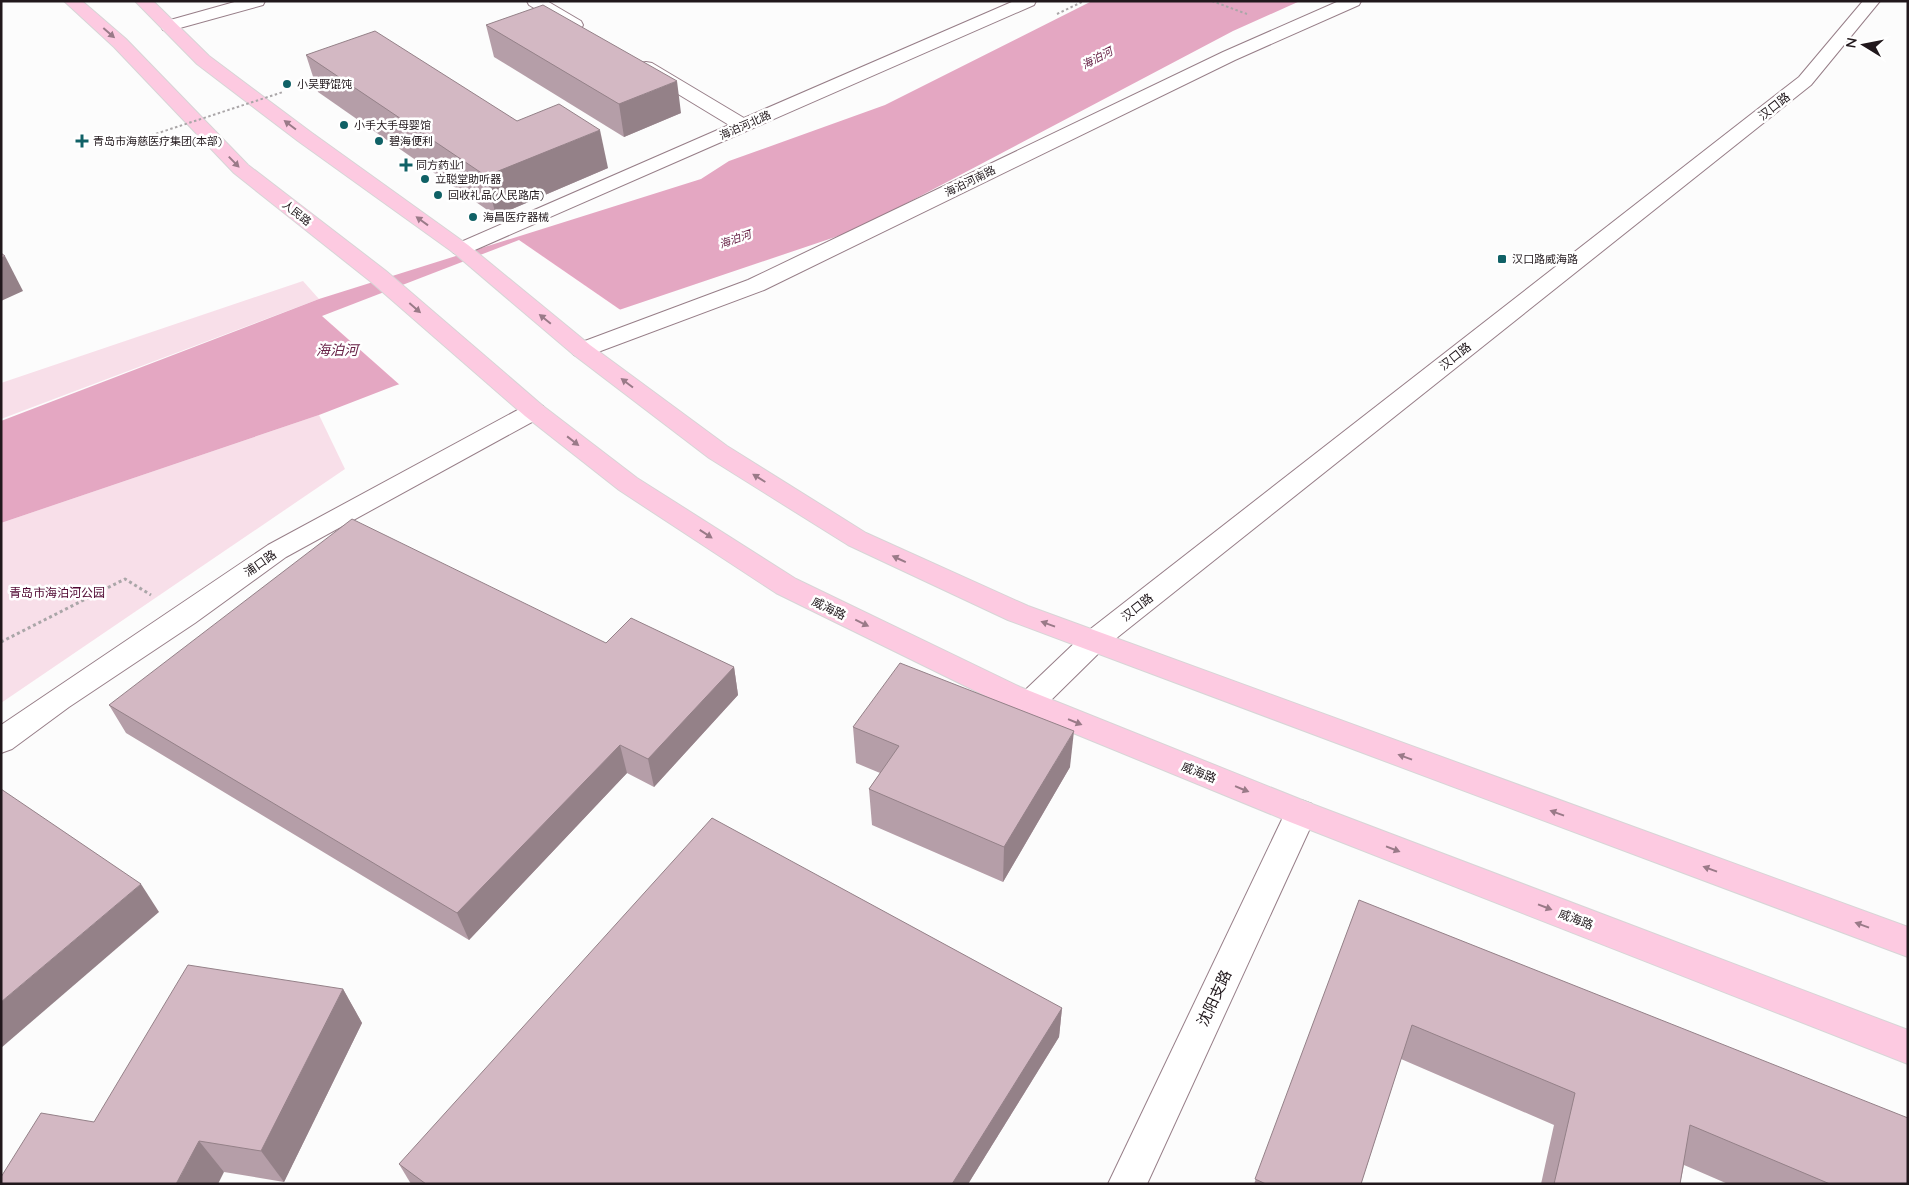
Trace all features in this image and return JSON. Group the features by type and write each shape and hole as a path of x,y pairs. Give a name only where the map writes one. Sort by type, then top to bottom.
{"main road":[{"name":"人民路","path":"72,1 120,43 241,169 378,276 534,411"},
{"path":"143,1 203,60 305,137 461,249 582,350 718,452 857,539 1018,613 1908,942"},
{"name":"威海路","path":"534,411 628,484 786,586 1030,703 1301,813 1908,1047"}],"street":[{"path":"169,26 257,1"},
{"path":"535,1 586,31"},
{"name":"海泊河北路","path":"461,249 1028,1"},
{"name":"海泊河南路","path":"582,350 756,285 1228,56 1353,1"},
{"name":"汉口路","path":"1030,703 1094,641 1805,81 1872,1"},
{"path":"627,56 744,126"},
{"name":"浦口路","path":"1,741 277,551 534,411"},
{"name":"沈阳支路","path":"1127,1184 1301,813"}],"path":[{"path":"1212,1 1248,15"},
{"path":"137,140 283,92"},
{"path":"1,642 125,580 185,616"}],"green space":[{"path":"303,281 319,299 1,419 1,383"},
{"name":"青岛市海泊河公园","path":"319,415 345,469 1,703 1,523"}],"water":[{"name":"海泊河","path":"1092,1 1300,1 1233,31 856,230 394,386 319,415 1,523 1,421 319,299 701,179 729,161 885,105"}],"pier":[{"path":"519,240 622,311 401,386 322,316"}],"building":[{"path":"543,5 677,81 619,104 486,25"},
{"path":"375,31 517,121 559,104 600,130 486,176 306,55"},
{"path":"352,519 606,643 631,618 734,667 648,759 620,745 457,913 109,705"},
{"path":"900,663 1074,731 1004,847 869,789 899,746 853,727"},
{"path":"1,789 141,884 1,1002"},
{"path":"712,818 1062,1008 952,1184 426,1184 399,1164"},
{"path":"1359,900 1908,1118 1908,1184 1830,1184 1690,1125 1680,1184 1554,1184 1575,1093 1412,1025 1361,1184 1266,1184 1255,1179"},
{"path":"188,965 343,989 261,1151 199,1141 176,1184 1,1184 1,1177 41,1113 94,1122"}],"place":[{"name":"小吴野馄饨","path":"287,84"},
{"name":"小手大手母婴馆","path":"344,125"},
{"name":"青岛市海慈医疗集团(本部)","path":"82,141"},
{"name":"碧海便利","path":"379,141"},
{"name":"同方药业1","path":"406,165"},
{"name":"立聪堂助听器","path":"425,179"},
{"name":"回收礼品(人民路店)","path":"438,195"},
{"name":"海昌医疗器械","path":"473,217"},
{"name":"汉口路威海路","path":"1502,259"}]}
